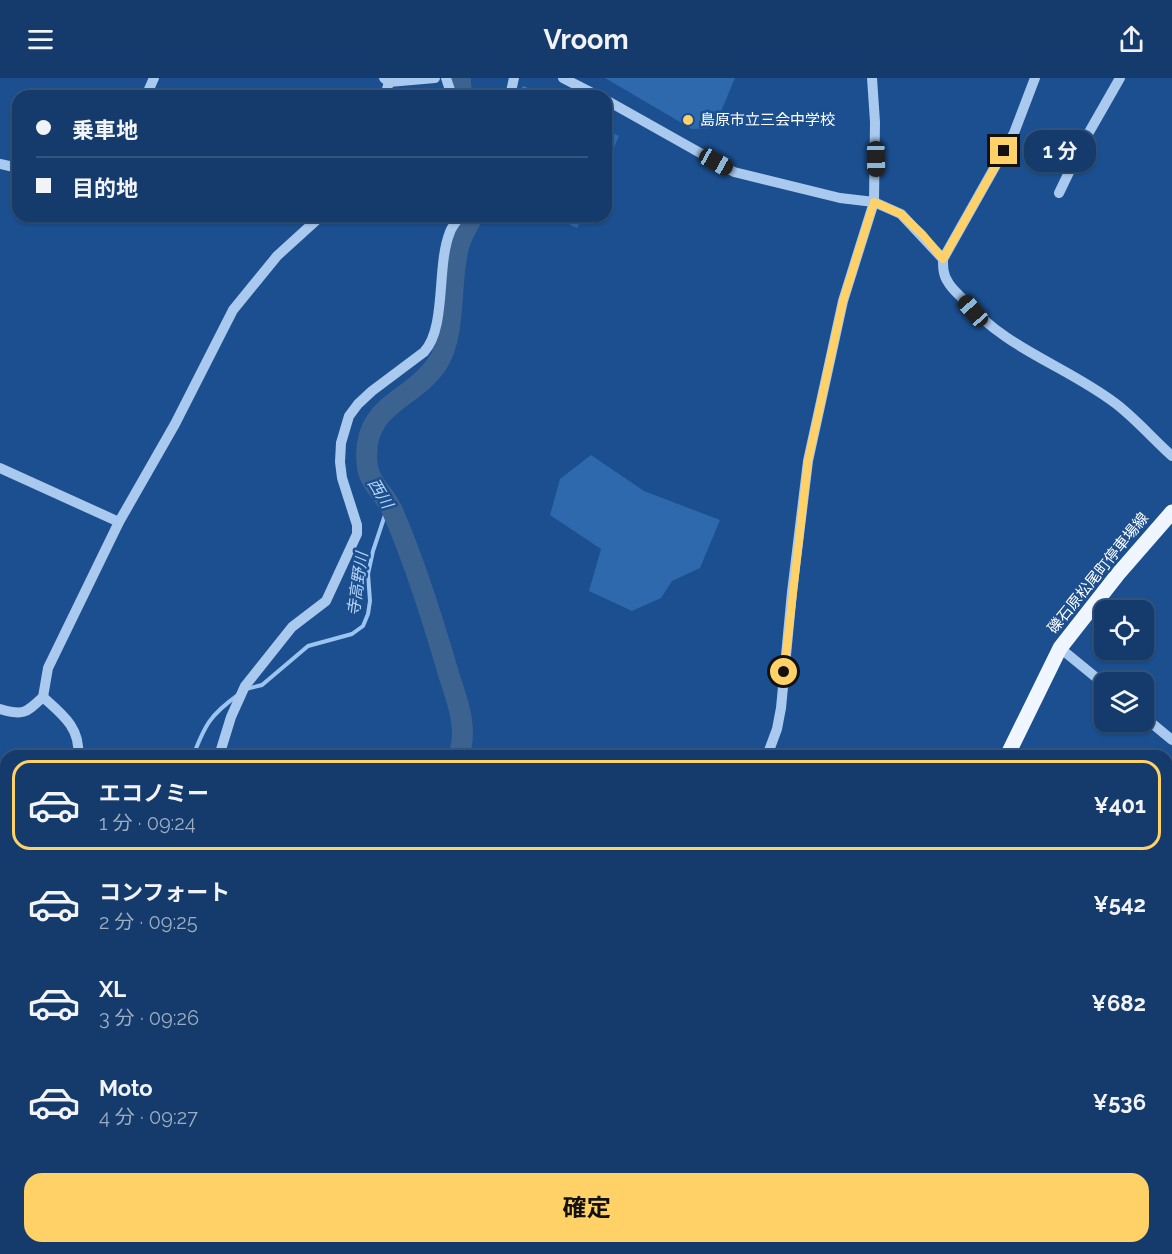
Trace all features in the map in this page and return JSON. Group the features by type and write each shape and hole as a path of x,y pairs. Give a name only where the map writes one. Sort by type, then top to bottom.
{"main road":[{"name":"礫石原松尾町停車場線","path":"1010,750 1060,648 1110,583 1170,520"}],"street":[{"path":"386,80 435,78"},
{"path":"563,78 586,90"},
{"path":"770,750 781,708 808,461 843,301 874,202 875,122 872,78"},
{"path":"1035,78 1014,133 943,259 944,272 948,282 973,311 995,331 1116,403 1172,456"},
{"path":"1059,193 1084,141 1120,78"},
{"path":"612,103 734,172 840,198 874,202 901,214 943,259"},
{"path":"0,709 17,714 23,713 43,697 48,668 119,522 175,424 233,310 277,256 314,222"},
{"path":"221,750 231,717 245,686 292,627 326,601 347,558 357,534 357,525 342,478 341,443 344,429 349,416 358,404 424,352 432,342 442,266 450,231 456,222"},
{"path":"0,468 119,522"},
{"path":"1060,648 1094,676"},
{"path":"43,697 73,726 77,736 78,750"},
{"path":"1154,725 1172,740"}],"shaded area":[{"name":"島原市立三会中学校","path":"605,78 735,78 714,128 692,129"},
{"path":"612,133 619,136 612,152"},
{"path":"564,222 580,222 577,228"},
{"path":"591,455 644,491 720,520 700,568 672,581 661,598 632,611 589,591 601,549 550,515 560,479"}],"waterway":[{"name":"西川","path":"460,78 461,90"},
{"name":"西川","path":"460,750 462,729 460,712 429,610 392,510 373,482 367,463 368,443 372,428 380,416 426,377 443,352 450,323 456,259 463,234 470,222"},
{"name":"寺高野川","path":"246,689 262,685 308,646 352,634 363,626 370,601 368,574 389,503"},
{"name":"寺高野川","path":"195,750 210,721 238,695"}],"place":[{"name":"島原市立三会中学校","path":"688,120"}],"route":[{"path":"784,672 808,461 843,301 874,202 901,214 943,259 1004,151"}]}
